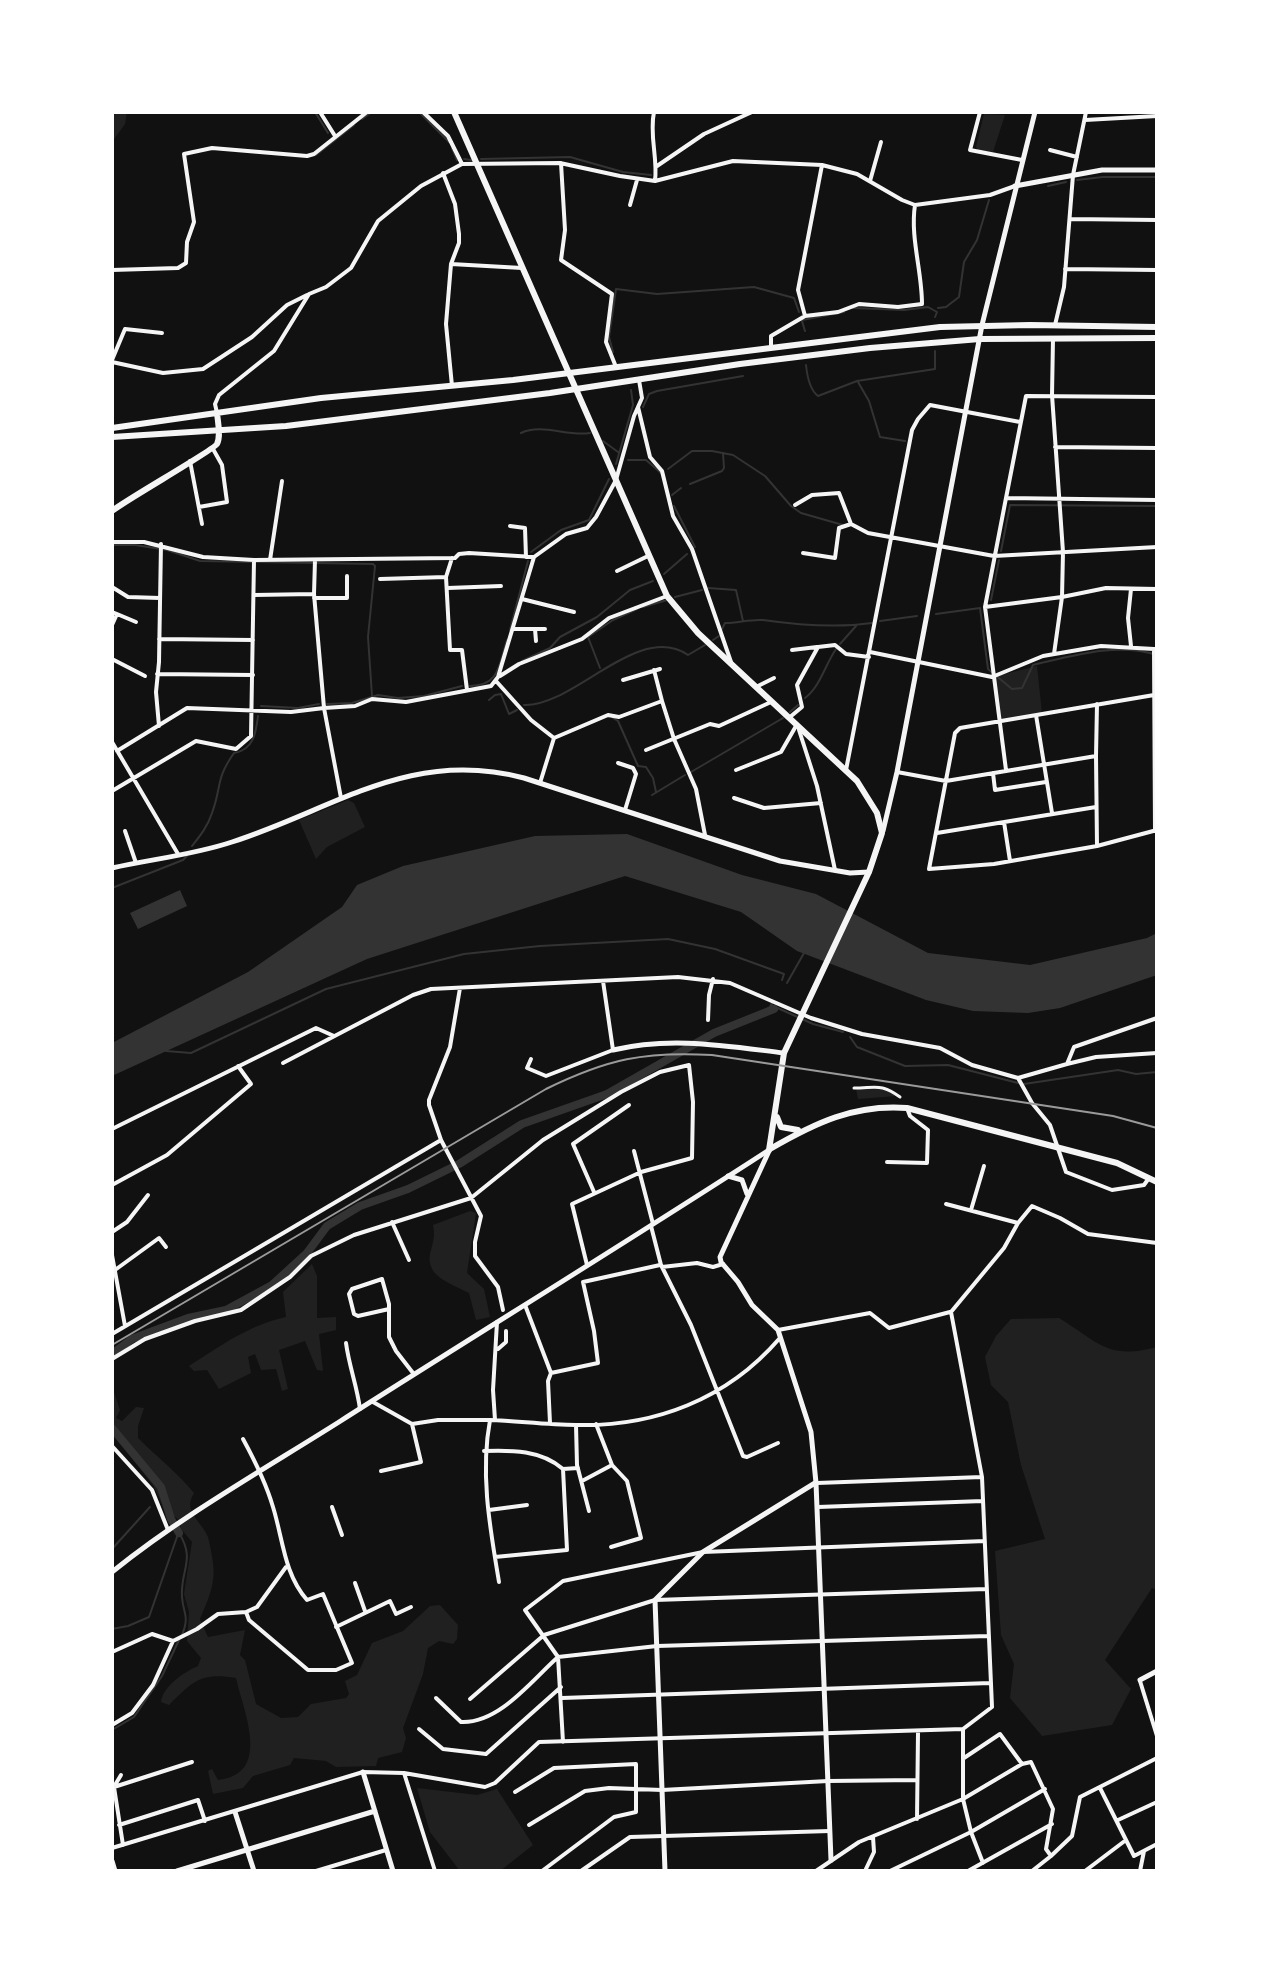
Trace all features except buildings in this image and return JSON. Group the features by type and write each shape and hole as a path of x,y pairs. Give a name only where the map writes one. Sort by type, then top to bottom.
{"main road":[{"path":"454,112 667,596 698,633 846,770 877,813 882,833 869,872 784,1053 769,1150"},
{"path":"112,428 337,396 569,373 928,328 982,325 1157,327"},
{"path":"112,437 286,426 576,390 870,348 980,339 1157,338"},
{"path":"112,511 213,449 219,439 217,413"},
{"path":"769,1150 802,1130 844,1113 876,1107 907,1108 1117,1163 1157,1182"},
{"path":"776,1114 781,1127 802,1130"}],"street":[{"path":"320,112 335,136"},
{"path":"112,270 178,268 186,263 187,242 194,222 184,154 212,148 307,156 314,154 367,112"},
{"path":"423,112 448,136 462,164"},
{"path":"654,112 655,181"},
{"path":"735,112 736,119"},
{"path":"657,166 704,134 752,112"},
{"path":"980,112 970,150 1022,160"},
{"path":"882,833 897,772 982,325 1035,112"},
{"path":"1055,325 1064,287 1073,175 1086,112"},
{"path":"1085,120 1157,116"},
{"path":"870,181 881,142"},
{"path":"1050,150 1077,157"},
{"path":"162,333 125,329 112,361 163,373 203,369 252,337 287,305 326,287 351,268 378,221 421,186 462,164 560,163 655,181 733,161 822,165 844,169 915,205 990,195 1015,186 1102,170 1157,170"},
{"path":"560,163 565,230 561,260 612,294 606,342 616,367"},
{"path":"805,316 798,290 822,165"},
{"path":"443,172 455,204 459,234 451,264 446,324 452,386"},
{"path":"630,205 637,179"},
{"path":"771,349 771,336 805,316 838,312 859,304 898,307 922,304 915,205"},
{"path":"1070,219 1157,220"},
{"path":"451,264 522,268"},
{"path":"1065,269 1157,270"},
{"path":"217,413 215,404 219,395 274,351 309,294"},
{"path":"1053,339 1052,395 1063,552 1062,597 1054,654"},
{"path":"112,542 161,544 203,557 254,560 452,558 469,553 534,557 566,534 587,528 596,517 616,480 642,398 639,380"},
{"path":"1006,770 985,607 1026,396 1157,397"},
{"path":"846,770 912,430 930,405 1020,422"},
{"path":"638,407 650,457 662,471 673,516 692,549 731,662"},
{"path":"1055,447 1157,448"},
{"path":"199,507 227,502 222,465 213,449"},
{"path":"190,461 202,524"},
{"path":"270,560 282,481"},
{"path":"795,505 812,495 839,493 851,524 868,533 994,556 1157,547"},
{"path":"1006,498 1157,500"},
{"path":"803,553 835,558 839,528 851,524"},
{"path":"510,526 525,528 526,557"},
{"path":"159,726 157,674 161,544"},
{"path":"617,571 648,556"},
{"path":"497,679 534,557"},
{"path":"452,558 446,577 450,650 462,650 467,690"},
{"path":"112,791 196,741 240,748 251,736 254,560"},
{"path":"315,560 314,596 324,708 341,798"},
{"path":"254,595 347,598 347,576"},
{"path":"380,579 446,577"},
{"path":"388,579 388,589"},
{"path":"448,588 501,586"},
{"path":"112,587 128,597 160,598"},
{"path":"985,607 1106,588 1157,589"},
{"path":"1131,589 1128,618 1131,646"},
{"path":"117,751 187,708 291,712 355,706 372,699 406,702 483,689 519,664 582,639 609,618 667,596"},
{"path":"521,599 574,612"},
{"path":"112,625 114,613 136,622"},
{"path":"514,629 545,629"},
{"path":"535,629 536,641"},
{"path":"159,639 253,640"},
{"path":"792,650 835,645 846,654 918,662 992,677 1036,658 1101,646 1156,650 1156,831 1097,846 1010,861 929,869 955,733 960,728 1154,695"},
{"path":"789,719 802,707 797,685 818,647"},
{"path":"112,659 145,676"},
{"path":"623,680 657,670 662,701 674,739 696,789 705,835"},
{"path":"157,674 253,675"},
{"path":"756,687 774,678"},
{"path":"497,679 531,720 554,738"},
{"path":"540,783 554,738 608,715 619,717 662,701"},
{"path":"646,750 710,724 719,726 771,702"},
{"path":"1097,704 1097,846"},
{"path":"1036,715 1052,813"},
{"path":"736,770 781,752 797,726"},
{"path":"797,726 821,803 835,870"},
{"path":"112,742 178,854"},
{"path":"897,772 946,781 1096,756"},
{"path":"618,763 633,768 636,774 625,810"},
{"path":"112,868 233,842 397,779 450,769 494,771 540,783 787,863 869,872"},
{"path":"993,773 995,790 1047,782"},
{"path":"734,798 764,808 821,803"},
{"path":"937,833 1096,807"},
{"path":"1004,822 1010,861"},
{"path":"125,831 136,863"},
{"path":"283,1063 425,990 678,977 713,979 735,985 811,1018 863,1034 940,1048 980,1068 1020,1082 1049,1122 1066,1172 1112,1190 1144,1185 1150,1177"},
{"path":"708,1020 713,979"},
{"path":"603,981 613,1050"},
{"path":"460,988 450,1047 429,1100 441,1140 481,1216 475,1256 498,1287 503,1310"},
{"path":"1067,1064 1074,1047 1157,1018"},
{"path":"112,1129 316,1028 334,1036"},
{"path":"531,1059 527,1068 546,1076 613,1050 646,1043 730,1045 784,1053"},
{"path":"1020,1082 1067,1064 1096,1057 1157,1053"},
{"path":"113,1359 145,1339 195,1321 241,1310 290,1277 311,1256 354,1235 471,1198 543,1140 621,1092 660,1072 689,1065 693,1102 692,1158 641,1172 572,1204 588,1267"},
{"path":"112,1185 167,1155 251,1084 238,1066"},
{"path":"854,1088 882,1086 900,1097"},
{"path":"594,1192 573,1144 629,1105"},
{"path":"887,1162 927,1163 928,1130 910,1116 907,1108"},
{"path":"112,1334 441,1140"},
{"path":"112,1572 179,1523 769,1150"},
{"path":"769,1150 721,1253 723,1264 752,1305 778,1330 811,1432 816,1483 831,1860"},
{"path":"634,1151 662,1266 691,1325 743,1456 778,1443"},
{"path":"971,1210 984,1166"},
{"path":"728,1176 742,1180 747,1195"},
{"path":"112,1232 127,1222 148,1195"},
{"path":"946,1204 1018,1223"},
{"path":"778,1330 870,1313 889,1328 951,1312 1004,1248 1032,1206 1088,1234 1157,1243"},
{"path":"392,1222 409,1260"},
{"path":"114,1271 159,1238 166,1247"},
{"path":"112,1255 125,1326"},
{"path":"583,1282 662,1266 697,1263 713,1267 723,1264"},
{"path":"551,1373 598,1363 594,1331 579,1272"},
{"path":"389,1309 358,1316 354,1314 349,1294 352,1289 382,1279 389,1309 389,1337 413,1373"},
{"path":"525,1305 551,1373 548,1381 550,1423"},
{"path":"112,1848 363,1772 404,1773 485,1787 495,1783 539,1742 963,1729 992,1707 982,1477 951,1312"},
{"path":"497,1322 492,1420 484,1451 499,1582"},
{"path":"497,1349 506,1342 506,1331"},
{"path":"371,1401 412,1424 438,1420 492,1420 576,1425 652,1418 718,1393 779,1339"},
{"path":"346,1343 360,1409"},
{"path":"381,1471 421,1462 412,1424"},
{"path":"596,1424 612,1465 627,1481 641,1538 611,1547"},
{"path":"576,1425 578,1468 589,1511"},
{"path":"243,1439 260,1472 295,1586 307,1600 323,1594 352,1663 336,1670 313,1672 249,1620 246,1612"},
{"path":"112,1446 152,1490 169,1530"},
{"path":"484,1451 515,1450 551,1459 563,1469 578,1468"},
{"path":"582,1481 612,1465"},
{"path":"495,1557 567,1550 563,1469"},
{"path":"665,1871 655,1600 703,1552 816,1483 982,1477"},
{"path":"817,1507 983,1501"},
{"path":"489,1510 527,1505"},
{"path":"332,1507 342,1535"},
{"path":"563,1742 558,1657 525,1610 563,1581 703,1552 985,1541"},
{"path":"112,1725 132,1713 153,1685 179,1639 218,1614 246,1612 257,1607 287,1565"},
{"path":"355,1583 365,1611"},
{"path":"470,1699 544,1635 655,1600 986,1589"},
{"path":"336,1627 390,1601 396,1614 411,1607"},
{"path":"112,1652 152,1634 179,1639"},
{"path":"436,1698 461,1722 469,1722 499,1711 558,1657 657,1646 988,1636"},
{"path":"1157,1671 1140,1680 1154,1716 1157,1736"},
{"path":"562,1698 990,1683"},
{"path":"419,1729 443,1749 486,1754 561,1687"},
{"path":"963,1729 963,1799 983,1863"},
{"path":"917,1819 918,1732"},
{"path":"964,1758 1000,1734 1022,1764"},
{"path":"1032,1871 1072,1836 1080,1797 1157,1758"},
{"path":"114,1787 192,1762"},
{"path":"816,1871 859,1842 963,1799 1022,1764 1031,1762 1053,1809 1046,1849 1051,1856"},
{"path":"515,1792 554,1768 636,1764 636,1812 614,1817 542,1871"},
{"path":"363,1772 393,1871"},
{"path":"404,1773 435,1871"},
{"path":"121,1775 114,1787 123,1845"},
{"path":"529,1825 585,1791 609,1788 662,1790 828,1781 917,1780"},
{"path":"1100,1788 1134,1856 1157,1844"},
{"path":"890,1871 971,1832 1045,1789"},
{"path":"119,1825 198,1800 205,1821"},
{"path":"1118,1820 1157,1802"},
{"path":"177,1871 375,1811"},
{"path":"235,1812 254,1871"},
{"path":"968,1871 1052,1824"},
{"path":"581,1871 630,1837 830,1831"},
{"path":"865,1871 874,1852 873,1837"},
{"path":"1085,1871 1126,1840"},
{"path":"316,1871 387,1850"},
{"path":"1140,1871 1144,1851"},
{"path":"112,1861 115,1871"}],"shaded area":[{"path":"112,112 127,112 125,124 112,142"},
{"path":"984,114 1005,115 993,152 976,147"},
{"path":"1037,666 1042,713 998,721 992,677"},
{"path":"348,800 354,803 365,827 327,847 316,859 299,820"},
{"path":"627,834 742,875 816,894 928,953 1030,965 1147,938 1157,933 1157,975 1060,1008 1028,1013 973,1011 926,1000 797,951 741,912 625,876 367,959 112,1076 112,1043 248,972 342,907 357,885 403,866 535,836"},
{"path":"180,890 187,906 138,929 130,913"},
{"path":"856,1089 889,1089 896,1096 858,1099"},
{"path":"470,1211 476,1213 467,1273 484,1289 490,1317 476,1320 469,1293 440,1278 434,1272 430,1259 433,1225"},
{"path":"312,1264 317,1276 317,1318 336,1317 336,1330 319,1334 323,1371 317,1370 305,1341 279,1350 288,1389 282,1391 276,1369 261,1370 255,1354 248,1357 251,1373 219,1389 207,1370 194,1371 189,1366 247,1331 286,1317 283,1292"},
{"path":"1059,1318 1095,1342 1115,1350 1140,1351 1157,1347 1157,1590 1152,1588 1105,1660 1131,1689 1112,1725 1042,1736 1010,1698 1014,1664 1001,1635 995,1551 1045,1539 1021,1465 1008,1402 991,1385 985,1357 996,1336 1011,1319"},
{"path":"114,1392 120,1410 116,1418 122,1421 136,1407 144,1408 138,1438 194,1493 191,1511 208,1537 214,1570 211,1591 200,1619 208,1637 245,1630 240,1655 245,1660 256,1704 281,1718 298,1717 311,1704 346,1698 349,1694 345,1681 357,1675 372,1643 403,1631 430,1606 440,1605 458,1625 457,1639 453,1644 439,1641 428,1648 423,1674 403,1728 406,1738 402,1752 378,1758 376,1766 336,1767 326,1761 294,1758 290,1765 253,1776 243,1788 213,1794 208,1771 212,1769 218,1780 235,1775 245,1766 250,1754 248,1724 236,1678 214,1676 198,1680 169,1705 161,1702 170,1685 198,1666 201,1658 187,1641 189,1612 184,1594 192,1542 177,1518 166,1513 153,1485 112,1434"},
{"path":"417,1788 477,1795 497,1789 533,1845 500,1871 460,1871 430,1832"}],"waterway":[{"path":"315,112 328,133"},
{"path":"362,119 372,112"},
{"path":"419,112 449,142"},
{"path":"316,155 354,125"},
{"path":"452,148 457,160"},
{"path":"481,159 570,157 623,172 651,175"},
{"path":"464,159 471,160"},
{"path":"1077,180 1157,177"},
{"path":"1048,186 1066,182"},
{"path":"938,308 946,307 959,297 964,262 977,240 989,200"},
{"path":"613,352 609,337 616,289 657,294 754,287 794,298 799,312"},
{"path":"853,308 904,310 928,307 937,312 935,317"},
{"path":"802,320 844,312"},
{"path":"802,321 805,331"},
{"path":"806,365 811,386 818,396 857,381 935,369 935,351"},
{"path":"643,407 649,394 657,391 743,376"},
{"path":"858,382 869,401 880,437 905,441"},
{"path":"616,464 633,405 631,390"},
{"path":"521,433 538,429 590,433"},
{"path":"603,441 618,452"},
{"path":"668,469 692,451 733,455 765,476 801,513 843,525"},
{"path":"690,484 722,471 723,453"},
{"path":"628,460 646,460 661,473"},
{"path":"531,552 561,530 589,520 609,479"},
{"path":"672,495 681,488"},
{"path":"1001,551 1010,505 1157,506"},
{"path":"674,506 695,547"},
{"path":"112,545 167,550 200,561 373,564 368,637 372,696"},
{"path":"664,574 687,554"},
{"path":"991,600 999,560"},
{"path":"510,630 528,561"},
{"path":"522,661 550,648 560,637 597,617 630,590 653,581"},
{"path":"708,588 736,590 743,621"},
{"path":"675,597 702,590"},
{"path":"643,607 667,600"},
{"path":"936,614 980,608 988,669 1012,689 1022,688 1033,665 1110,650 1157,655"},
{"path":"600,668 588,637 637,609"},
{"path":"880,621 917,616"},
{"path":"722,629 725,623 758,620 818,625 872,623"},
{"path":"840,644 856,626"},
{"path":"713,640 719,636"},
{"path":"470,686 493,678 507,640"},
{"path":"524,705 543,702 564,693 627,656 648,649 669,647 688,655 705,645"},
{"path":"805,698 818,682 836,649"},
{"path":"327,704 352,703 378,695 398,698 424,696 462,686"},
{"path":"489,700 501,694 509,714 517,710"},
{"path":"261,706 298,708 319,704"},
{"path":"790,712 798,705"},
{"path":"192,846 210,818 224,770 234,753 250,744 258,716"},
{"path":"613,718 618,721 638,766 646,767 653,778 656,792"},
{"path":"691,772 783,718"},
{"path":"652,795 685,775"},
{"path":"112,888 187,856"},
{"path":"166,1051 191,1053 326,989 464,954 540,946 668,939 715,949 784,974 782,980"},
{"path":"787,983 804,953"},
{"path":"747,1020 772,1003"},
{"path":"771,1005 813,1024 843,1032"},
{"path":"112,1354 132,1339 188,1318 226,1310 272,1285 307,1253 327,1226 360,1206 408,1189 459,1164 522,1124 607,1094 714,1033 774,1009"},
{"path":"850,1037 857,1047 905,1066 948,1065 1018,1083"},
{"path":"1024,1084 1118,1070 1136,1074 1157,1072"},
{"path":"112,1428 161,1487 179,1533"},
{"path":"112,1549 150,1507"},
{"path":"179,1533 187,1558 182,1588 186,1619 182,1635"},
{"path":"112,1629 149,1617 178,1534"},
{"path":"112,1730 134,1717 162,1676 179,1640"}],"railway":[{"path":"112,1345 546,1089 588,1070 627,1059 666,1054 712,1055 1113,1116 1157,1128"}]}
